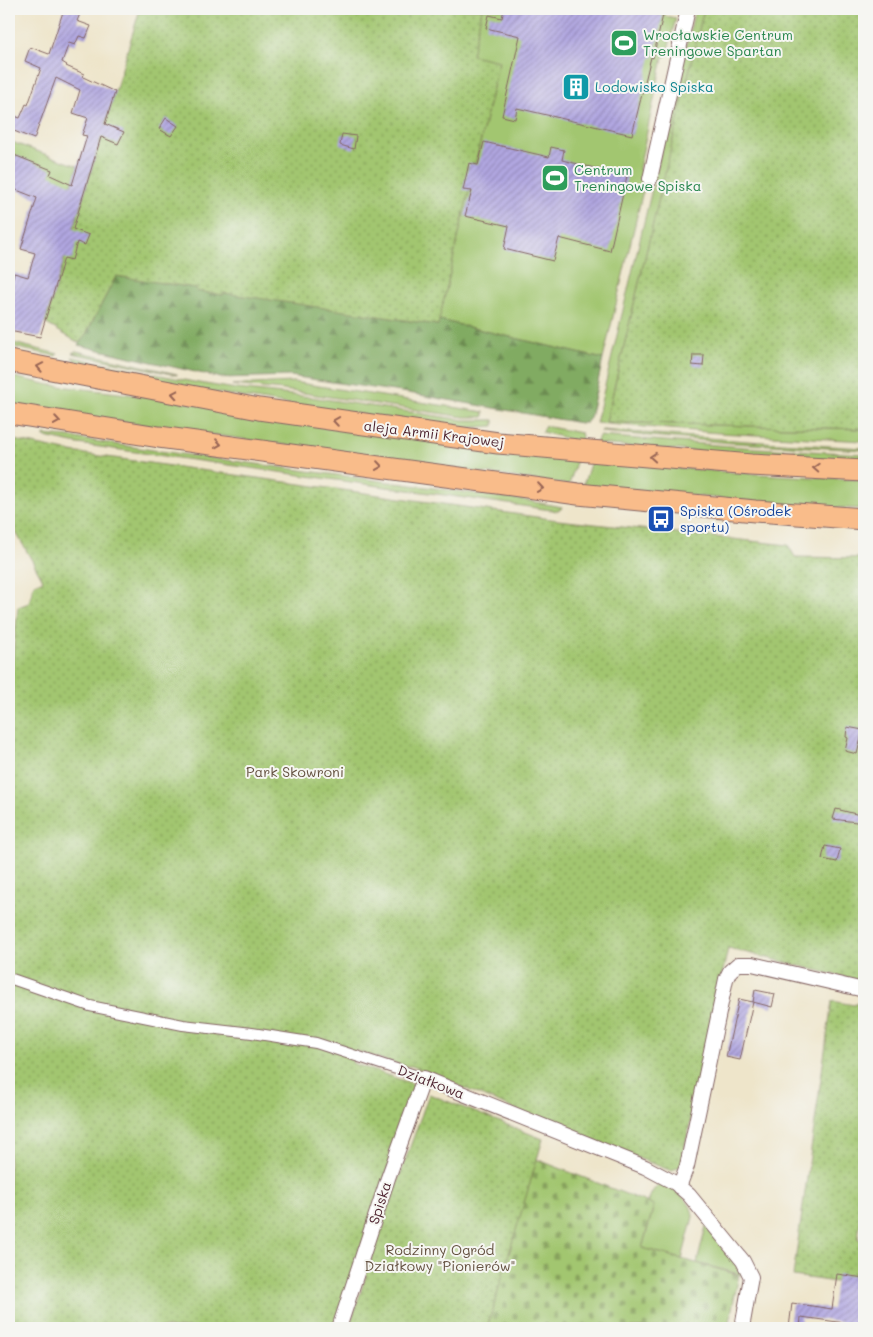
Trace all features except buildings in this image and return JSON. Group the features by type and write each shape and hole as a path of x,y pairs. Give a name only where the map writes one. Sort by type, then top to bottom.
{"main road":[{"name":"aleja Armii Krajowej","path":"9,361 125,385 259,409 498,443 751,465 864,471"},
{"path":"9,414 169,438 582,494 755,511 864,519"}],"street":[{"path":"650,179 688,9"},
{"path":"680,1187 687,1166 726,979 730,971 738,964 752,964 864,990"},
{"name":"Działkowa","path":"9,978 99,1008 183,1025 316,1043 424,1078 645,1167 680,1187 689,1195 743,1261 751,1277 742,1328"},
{"name":"Spiska","path":"339,1328 388,1178 424,1078"}],"green space":[{"path":"140,9 482,9 472,55 499,61 438,325 224,293 223,295 196,291 196,288 116,276 85,336 79,343 45,323"},
{"name":"Centrum Treningowe Spiska","path":"482,9 653,9 665,12 665,16 676,18 666,57 663,58 640,164 639,169 646,178 603,359 439,320 499,61 471,56"},
{"path":"695,9 704,9 606,422 864,429 864,441 719,433 596,423"},
{"path":"704,9 864,9 864,429 606,422"},
{"path":"9,141 78,166 71,187 48,180 51,170 9,153"},
{"path":"116,276 196,288 196,291 223,295 223,292 437,325 439,320 603,359 590,418 586,423 580,423 408,393 290,376 221,378 78,345 85,336"},
{"path":"9,342 58,354 55,356 9,346"},
{"path":"76,351 177,374 177,375 72,353"},
{"path":"72,357 236,389 311,397 464,420 494,420 494,426 462,428 243,397 135,376 75,361"},
{"path":"9,376 50,385 127,394 577,459 569,485 9,406"},
{"path":"293,382 484,412 484,417 464,417 283,390 232,385"},
{"path":"545,426 581,433 581,442 542,432"},
{"path":"602,430 864,448 864,450 733,443 601,432"},
{"path":"44,435 523,500 562,507 558,511 78,444 44,437"},
{"path":"599,436 864,454 864,461 818,460 596,444"},
{"name":"Park Skowroni","path":"9,439 71,452 558,520 788,545 795,557 864,558 864,982 728,948 681,1165 672,1171 559,1128 412,1066 403,1066 356,1051 352,1063 416,1085 335,1328 9,1328 9,692 18,607 29,603 34,584 43,580 9,520"},
{"path":"591,461 740,473 864,480 864,509 805,506 583,486"},
{"path":"832,1001 854,1005 859,1002 864,1003 864,1194 858,1239 864,1240 864,1286 793,1276"},
{"name":"Rodzinny Ogród Działkowy \"Pionierów\"","path":"429,1094 543,1139 487,1328 349,1328 386,1214"},
{"path":"536,1159 654,1205 642,1248 739,1275 728,1328 487,1328"},
{"path":"664,1182 683,1197 692,1211 693,1217 682,1259 642,1248 654,1206 648,1203 649,1199 655,1188"},
{"path":"706,1226 737,1264 743,1275 697,1263"}],"place":[{"name":"Wrocławskie Centrum Treningowe Spartan","path":"624,43"},
{"name":"Lodowisko Spiska","path":"576,87"},
{"name":"Centrum Treningowe Spiska","path":"555,178"},
{"name":"Spiska (Ośrodek sportu)","path":"661,519"}]}
